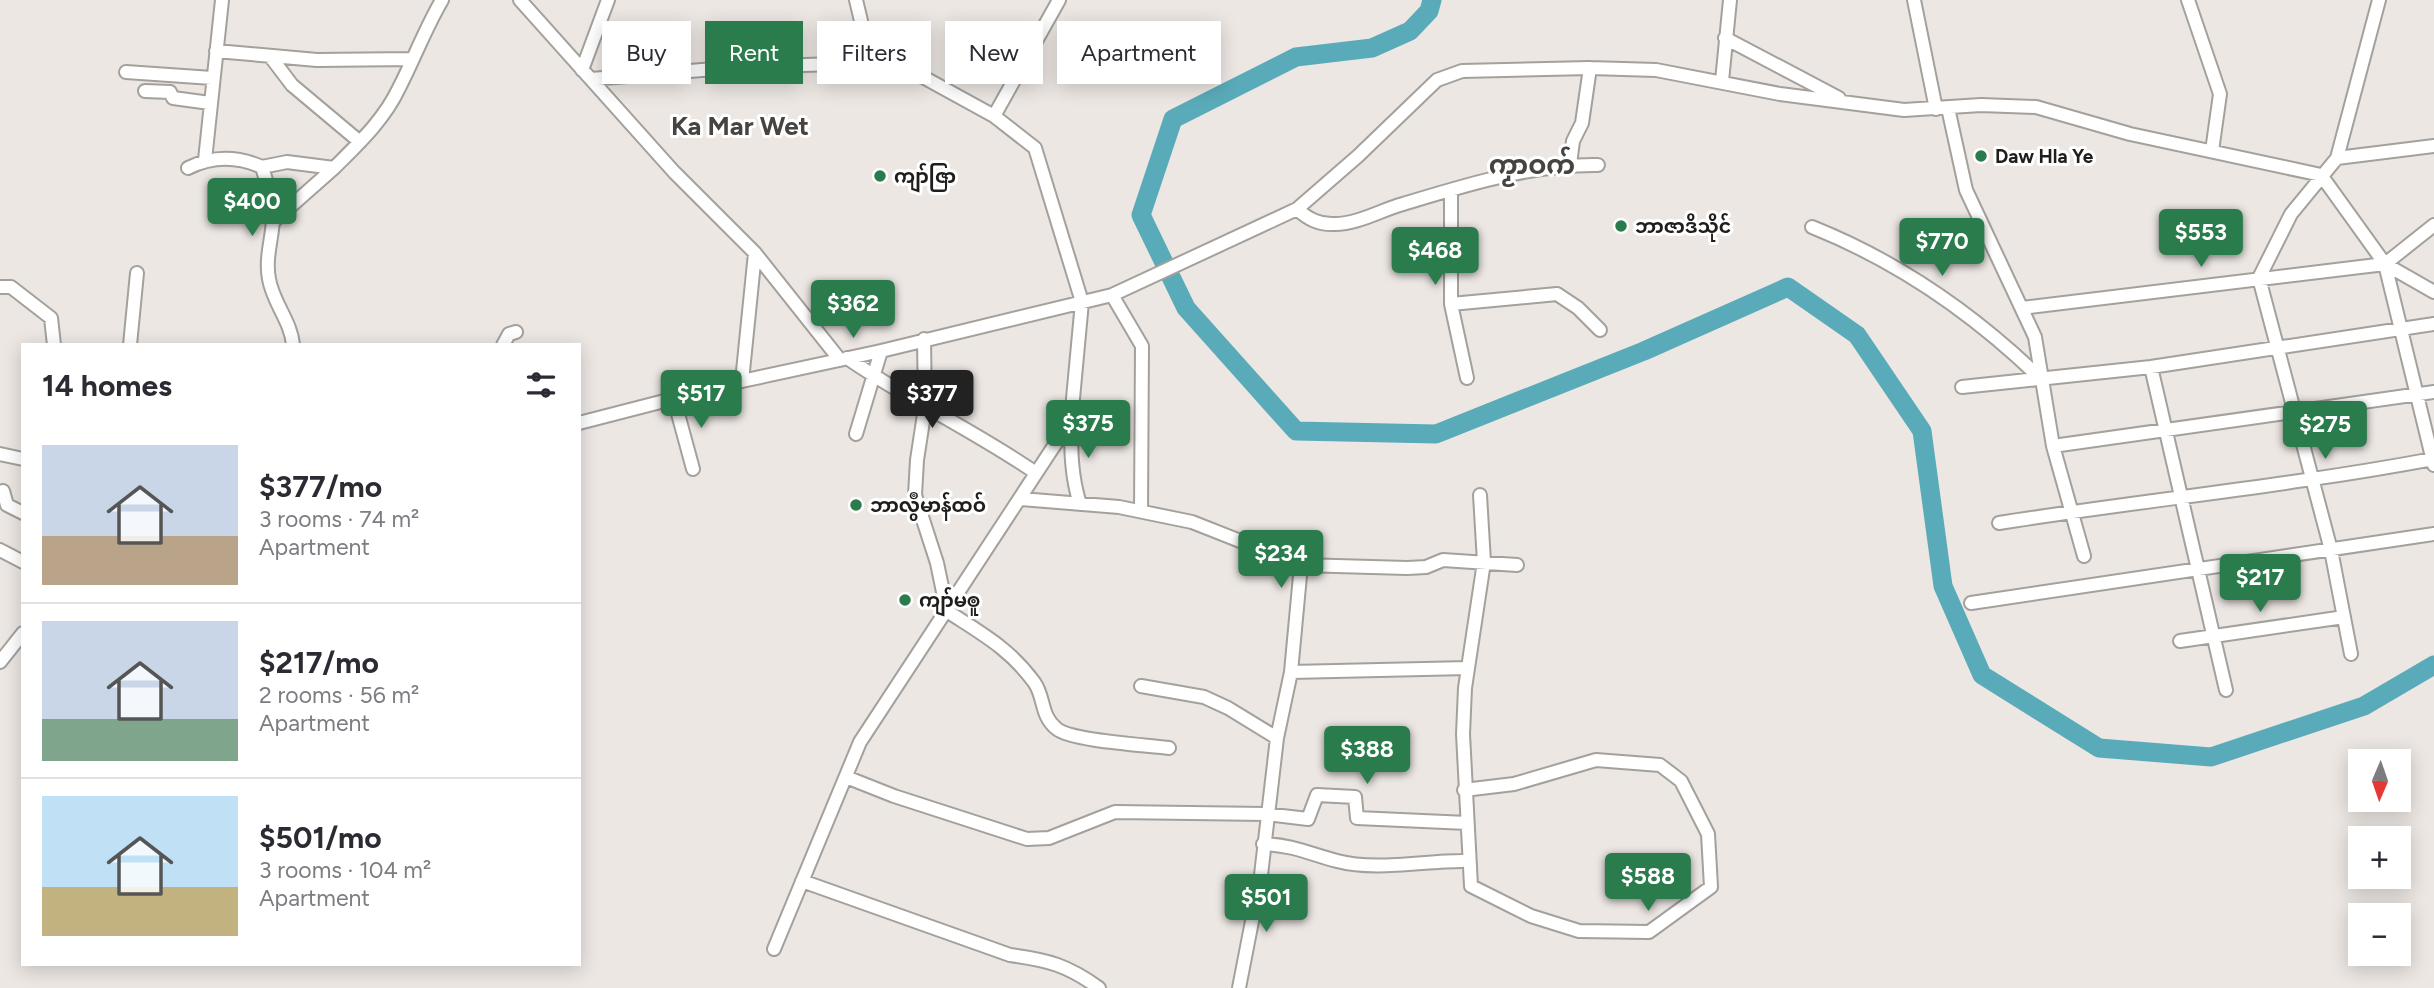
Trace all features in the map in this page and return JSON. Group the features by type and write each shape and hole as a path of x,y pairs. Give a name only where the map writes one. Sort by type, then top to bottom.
{"street":[{"path":"205,160 222,0"},
{"path":"274,221 334,169 360,142 399,90 442,0"},
{"path":"520,0 674,172 755,253 843,359 925,408 966,427 1036,473"},
{"path":"587,74 608,0"},
{"path":"856,0 861,21"},
{"path":"994,116 1059,0"},
{"path":"1722,81 1730,0"},
{"path":"1914,0 1966,190 2035,337 2053,446 2084,556"},
{"path":"2188,0 2220,94 2212,151"},
{"path":"2351,654 2331,550 2259,278 2291,214 2337,158 2379,0"},
{"path":"1725,38 1845,102"},
{"path":"216,51 317,60 412,58"},
{"path":"270,56 292,85 360,142"},
{"path":"587,74 817,65"},
{"path":"1570,164 1573,141 1582,123 1590,68"},
{"path":"581,422 742,381 881,351 1112,295 1297,209 1358,156 1437,80 1462,71 1590,68 1656,70 1780,94 1904,110 2036,107 2130,134 2321,175 2385,264 2433,462 2313,482 2259,485 1999,523"},
{"path":"126,72 212,78"},
{"path":"931,81 994,116 1035,148 1082,302 1071,420 1073,484 1080,504"},
{"path":"145,90 170,92 173,98 210,103"},
{"path":"2337,158 2434,146"},
{"path":"188,168 205,160 239,160 261,167 287,162 334,169"},
{"path":"1297,209 1308,219 1322,224 1348,223 1387,208 1497,178 1570,164 1598,165"},
{"path":"261,167 272,202 274,221 269,238 269,279 280,311 292,329 293,343"},
{"path":"1451,191 1451,304 1467,379"},
{"path":"2022,308 2259,278 2325,274 2385,264 2434,225"},
{"path":"1812,227 1890,262 2014,353 2041,379"},
{"path":"742,381 755,253"},
{"path":"2385,264 2434,292"},
{"path":"130,343 136,273"},
{"path":"0,287 11,287 51,318 54,343"},
{"path":"1451,304 1557,294 1577,307 1600,330"},
{"path":"1112,295 1142,346 1142,511"},
{"path":"1962,387 2151,366 2434,324"},
{"path":"504,343 509,334 516,332"},
{"path":"924,340 925,408 916,460 915,495 937,564 947,611 1020,661 1035,682 1044,714 1059,731 1082,737 1169,747"},
{"path":"856,434 881,351"},
{"path":"2151,366 2226,690"},
{"path":"2053,446 2434,392"},
{"path":"674,399 693,469"},
{"path":"775,949 860,742 1071,420"},
{"path":"0,454 21,459"},
{"path":"3,491 7,505 21,512"},
{"path":"1464,790 1514,784 1596,760 1660,765 1681,781 1708,834 1711,887 1650,933 1579,931 1531,916 1471,887 1464,790 1463,734 1468,668 1484,562 1480,495"},
{"path":"1021,499 1142,511 1192,522 1301,565 1386,569 1426,567 1443,560 1517,565"},
{"path":"1971,603 2434,534"},
{"path":"0,550 21,561"},
{"path":"1240,988 1277,738 1290,671 1301,565"},
{"path":"2180,641 2344,617"},
{"path":"0,662 21,636"},
{"path":"1290,671 1468,668"},
{"path":"1141,686 1204,697 1228,708 1277,738"},
{"path":"846,776 894,796 1027,839 1049,838 1115,812 1266,814 1308,818 1317,795 1354,797 1357,818 1467,823"},
{"path":"1263,844 1291,845 1337,861 1376,865 1462,861"},
{"path":"802,881 1010,955 1045,959 1063,966 1099,988"}],"waterway":[{"path":"1432,0 1429,11 1410,31 1372,48 1296,57 1173,119 1141,215 1186,308 1296,431 1436,434 1644,351 1788,287 1857,335 1922,431 1943,586 1982,675 2099,748 2211,757 2364,706 2434,665"}],"place":[{"name":"Daw Hla Ye","path":"1981,156"},
{"name":"ကျာ်ဇြာ","path":"880,176"},
{"name":"ဘာဇာဒိသိုင်","path":"1621,226"},
{"name":"ဘာလွဳမာန်ထဝ်","path":"856,505"},
{"name":"ကျာ်မၜူ","path":"905,600"}],"district":[{"name":"Ka Mar Wet","path":"740,126"},
{"name":"ကၟာဝက်","path":"1532,165"}]}
